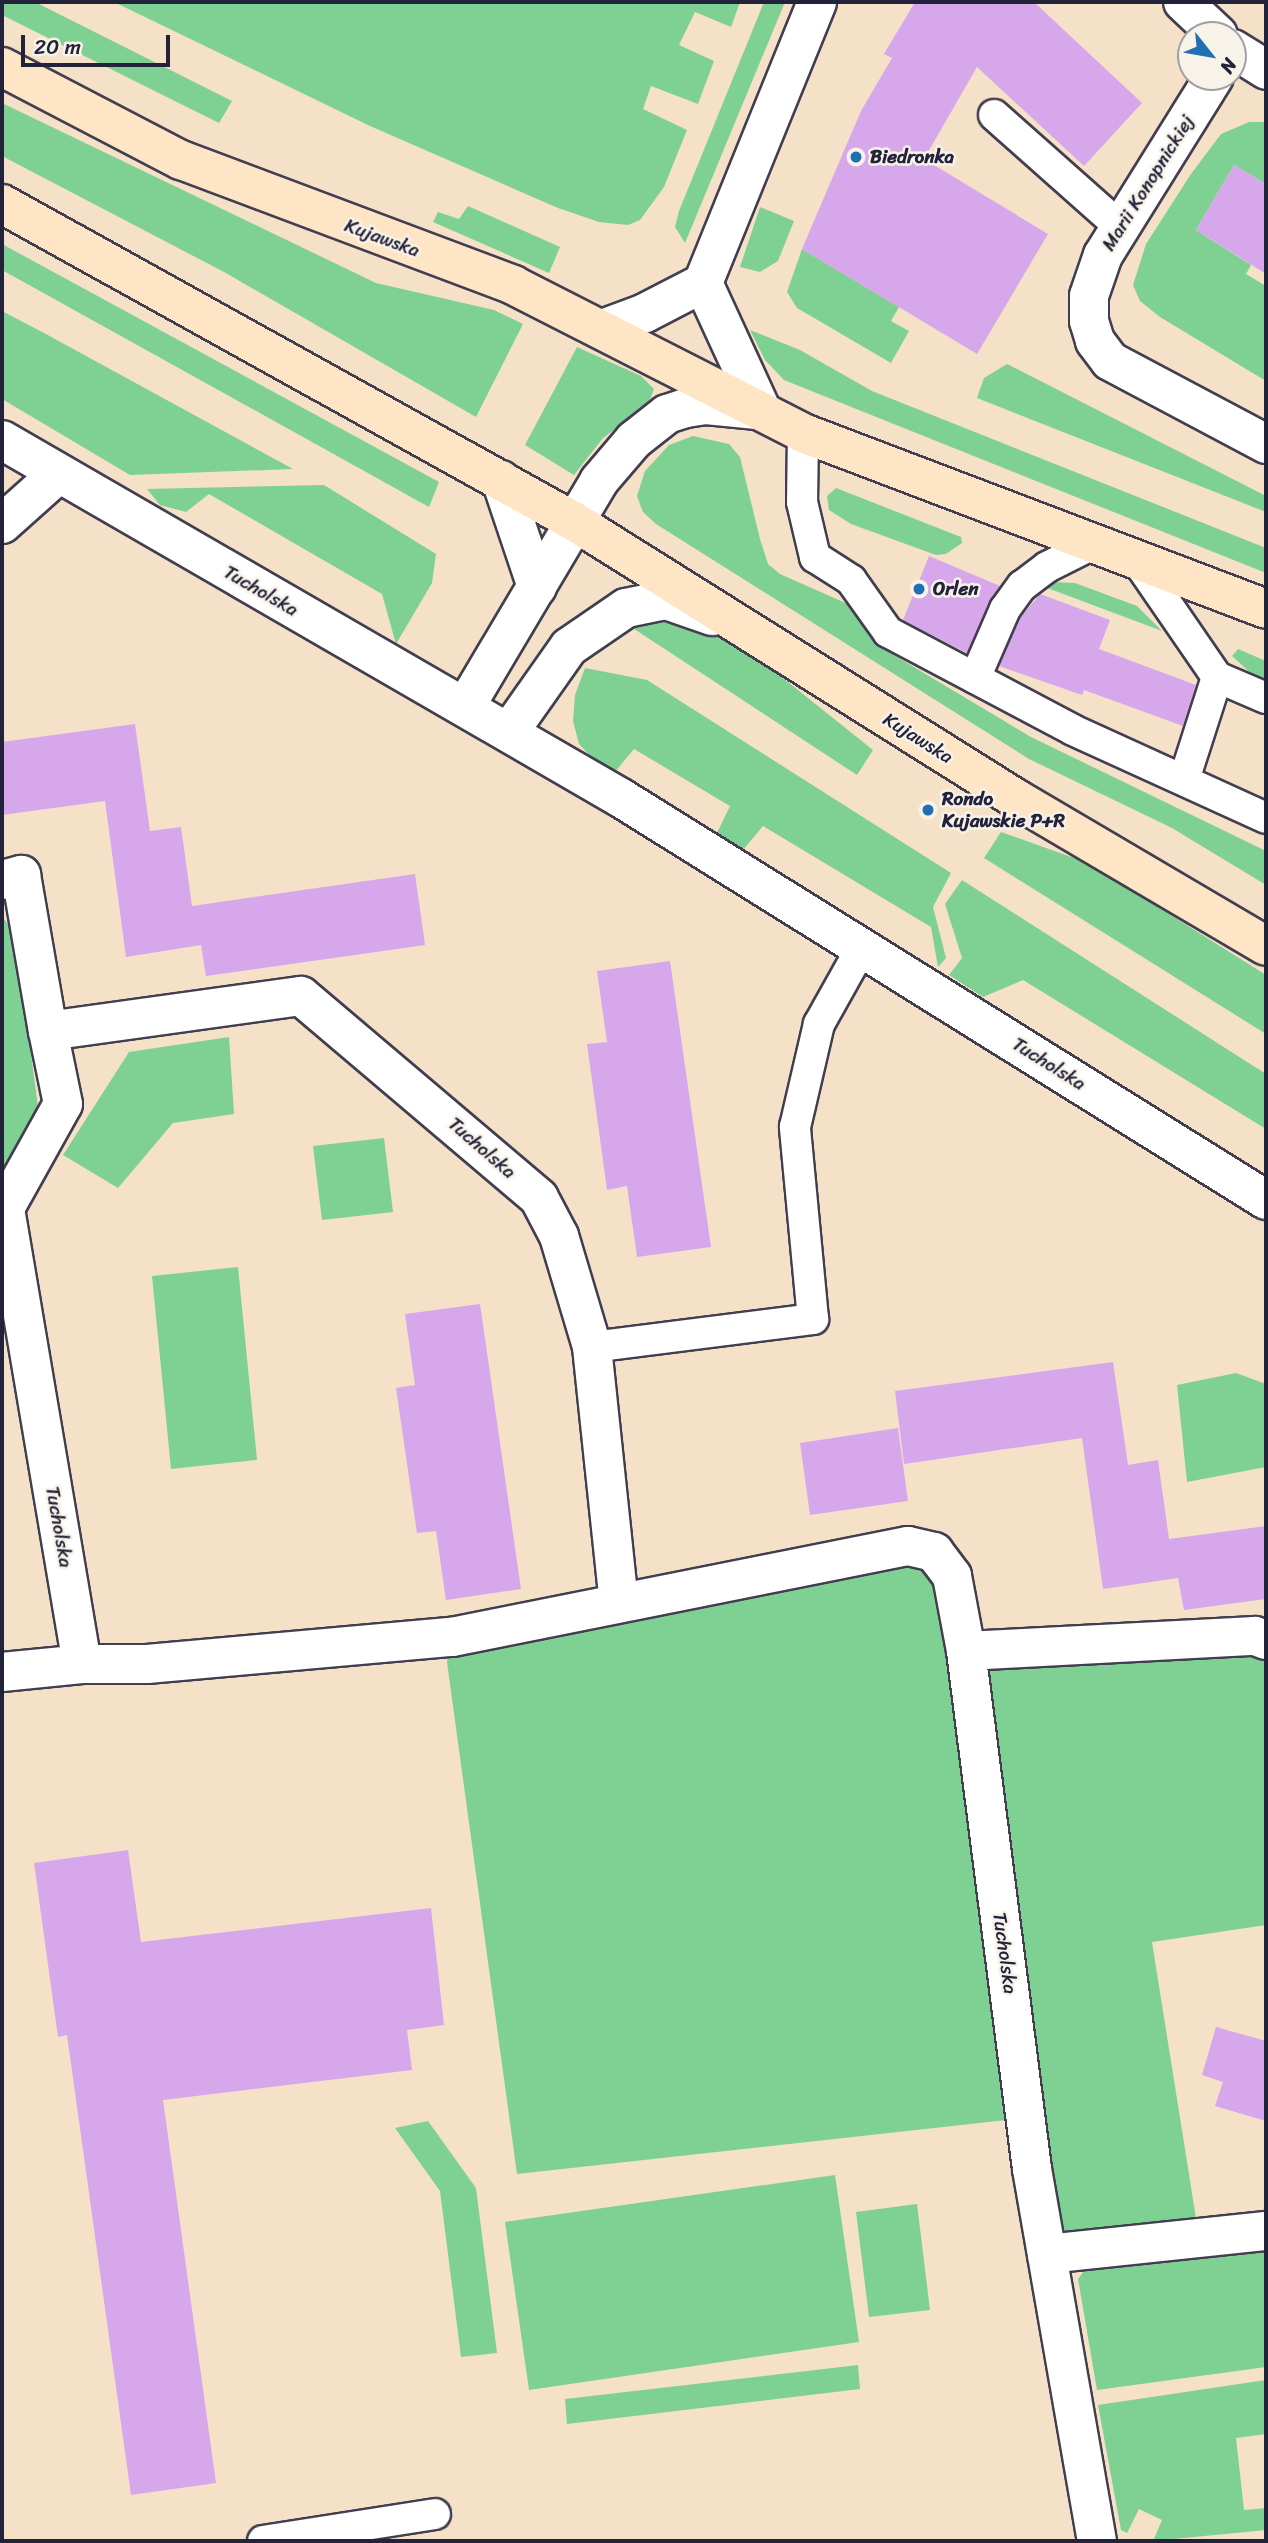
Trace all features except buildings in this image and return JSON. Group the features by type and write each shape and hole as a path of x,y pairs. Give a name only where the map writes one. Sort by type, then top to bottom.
{"main road":[{"name":"Kujawska","path":"2,67 181,160 513,285 803,433 1091,545 1266,609"},
{"name":"Kujawska","path":"2,204 575,522 1015,798 1249,932 1266,946"}],"street":[{"path":"602,330 703,283 817,2"},
{"path":"1183,2 1204,21"},
{"path":"1247,58 1266,70"},
{"name":"Marii Konopnickiej","path":"1205,91 1119,226 1100,264 1088,304 1101,353 1266,444"},
{"path":"703,283 762,411"},
{"name":"Kujawska","path":"575,522 599,481 634,440 667,414 706,405 762,411"},
{"name":"Tucholska","path":"2,440 509,732 862,947 1266,1200"},
{"path":"2,524 58,474"},
{"path":"501,480 537,587"},
{"path":"465,707 575,522"},
{"path":"509,732 569,647 626,608 666,600 744,628"},
{"name":"Tucholska","path":"2,880 21,875 62,1104 3,1209 82,1664"},
{"name":"Tucholska","path":"48,1031 302,996 539,1198 559,1236 592,1348 619,1603"},
{"name":"Tucholska","path":"2,1672 82,1664 147,1664 452,1636 908,1546 934,1552 952,1576 966,1651 1032,2169 1097,2541"},
{"path":"966,1651 1255,1636 1266,1640"},
{"path":"1047,2254 1266,2231"}],"lane":[{"path":"994,116 1119,226"},
{"path":"803,433 802,502 809,544 815,558 851,580 888,632 975,678 1266,818"},
{"path":"975,678 1005,609 1022,586 1046,567 1091,545"},
{"path":"1138,562 1217,677 1266,698"},
{"path":"1184,780 1217,677"},
{"path":"592,1348 813,1319 795,1127 819,1024 862,947"},
{"path":"264,2541 435,2514"}],"green space":[{"path":"2,2 35,2 232,101 219,123 2,15"},
{"path":"114,2 740,2 731,27 695,12 679,45 714,61 698,104 651,86 643,109 687,130 664,187 640,220 628,225 599,222 558,208 370,126"},
{"path":"764,2 785,2 685,243 675,227 679,211"},
{"path":"2,103 376,283 494,310 523,324 476,417 224,272 2,156"},
{"path":"1249,122 1266,122 1266,184 1234,165 1196,230 1251,265 1246,274 1266,286 1266,381 1160,317 1140,301 1133,285 1146,244 1191,174 1221,134"},
{"path":"468,206 560,247 549,273 433,222 438,212 459,219"},
{"path":"760,207 794,221 778,261 760,272 740,267"},
{"path":"2,244 439,482 429,507 2,270"},
{"path":"802,249 899,307 891,321 909,331 891,363 797,308 787,292"},
{"path":"2,311 293,469 130,475 2,399"},
{"path":"750,330 800,350 872,391 1266,548 1266,573 784,380 765,360"},
{"path":"577,347 641,376 654,389 648,405 603,438 574,475 525,445"},
{"path":"1007,364 1266,496 1266,512 977,398 984,378"},
{"path":"693,436 729,444 740,457 768,564 780,574 850,605 887,651 1031,737 1266,851 1266,885 1172,828 1029,759 656,524 643,512 637,496 645,471 669,445"},
{"path":"324,485 436,554 432,583 396,644 382,594 209,494 186,512 160,505 147,489"},
{"path":"836,488 961,537 962,543 946,554 936,555 851,524 829,510 827,496"},
{"path":"1053,582 1075,583 1137,606 1162,631 1042,586"},
{"path":"647,616 714,626 753,654 873,750 857,775 625,623"},
{"path":"1238,649 1266,661 1266,687 1232,656"},
{"path":"585,668 647,680 951,873 933,907 946,958 938,967 931,927 763,826 743,850 716,835 730,806 634,749 614,773 597,763 579,744 573,721 575,695"},
{"path":"1001,832 1088,863 1266,975 1266,1034 984,858"},
{"path":"962,880 1266,1074 1266,1129 1023,980 983,997 949,975 962,958 945,904"},
{"path":"2,916 15,934 38,1107 2,1175"},
{"path":"229,1037 234,1114 173,1123 118,1188 63,1155 129,1052"},
{"path":"384,1138 393,1212 322,1220 313,1146"},
{"path":"238,1267 257,1460 171,1469 152,1276"},
{"path":"1236,1373 1266,1384 1266,1467 1187,1482 1177,1385"},
{"path":"934,1552 966,1651 1266,1640 1266,1925 1152,1942 1199,2237 1047,2254 1025,2118 517,2174 447,1662 452,1636"},
{"path":"428,2121 476,2188 497,2353 461,2357 440,2191 395,2128"},
{"path":"835,2175 859,2342 529,2390 505,2222"},
{"path":"917,2204 930,2310 869,2317 856,2212"},
{"path":"1266,2244 1266,2367 1097,2390 1078,2279 1090,2263"},
{"path":"858,2365 860,2389 567,2424 565,2399"},
{"path":"1266,2380 1266,2434 1236,2438 1244,2510 1266,2508 1266,2530 1153,2541 1162,2520 1139,2509 1127,2533 1121,2530 1098,2405"}],"place":[{"name":"Biedronka","path":"856,157"},
{"name":"Orlen","path":"919,589"},
{"name":"Rondo Kujawskie P+R","path":"928,810"}]}
